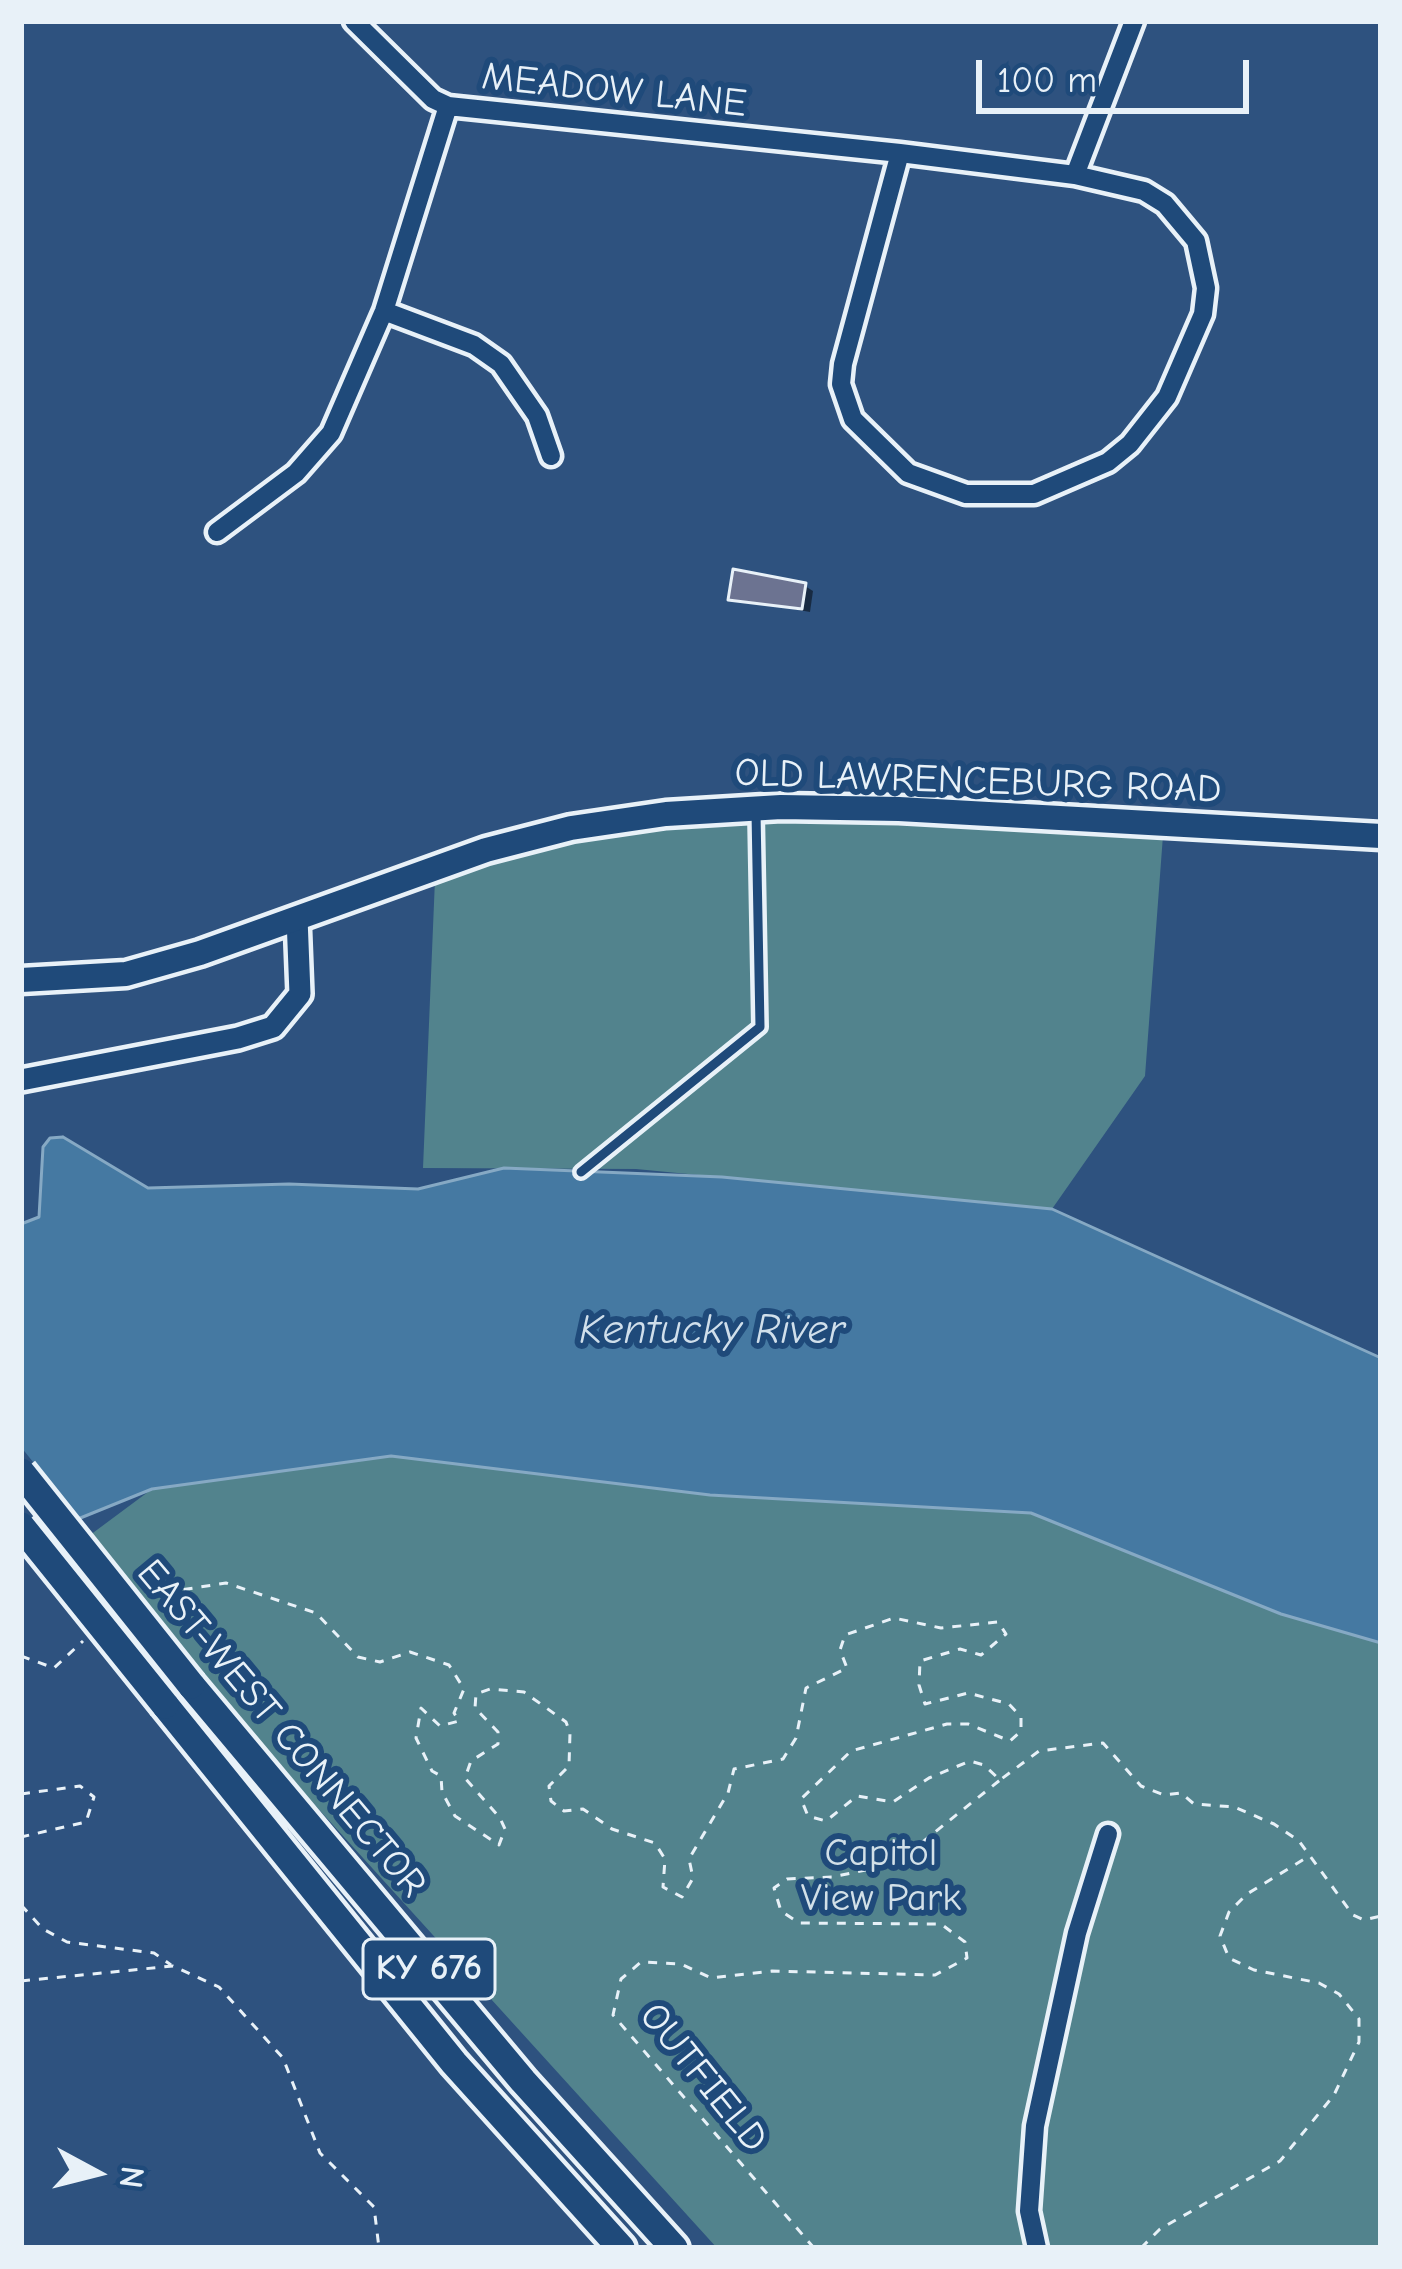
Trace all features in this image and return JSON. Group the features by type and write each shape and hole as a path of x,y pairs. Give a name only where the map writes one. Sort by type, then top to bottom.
{"main road":[{"name":"OLD LAWRENCEBURG ROAD","path":"21,980 126,974 541,835 615,820 756,808 1017,814 1381,836"},
{"name":"EAST-WEST CONNECTOR","path":"21,1472 191,1684 523,2081 674,2248"},
{"name":"EAST-WEST CONNECTOR","path":"21,1526 454,2063 621,2248"}],"street":[{"name":"MEADOW LANE","path":"354,21 433,99 448,106 900,153 1075,175 1144,191 1183,221 1196,241 1205,276 1203,314 1195,342 1149,422 1108,462 1034,494 966,494 926,483 892,461 853,419 842,384 900,153"},
{"path":"1075,175 1134,21"},
{"path":"217,532 296,473 331,433 384,311 448,106"},
{"path":"384,311 474,345 501,364 537,416 551,456"},
{"path":"21,1080 238,1039 273,1027 300,994 297,918"},
{"path":"1037,2248 1029,2211 1034,2126 1077,1933 1108,1834"}],"lane":[{"path":"581,1172 760,1027 756,808"}],"path":[{"path":"145,1596 226,1582 316,1613 358,1657 380,1662 410,1652 448,1665 464,1689 454,1713 459,1721 440,1726 421,1708 416,1738 441,1776 442,1792 455,1816 499,1845 505,1828 500,1818 465,1778 471,1761 498,1744 498,1732 475,1708 476,1694 490,1689 524,1692 566,1722 570,1733 569,1766 549,1786 550,1802 564,1811 584,1809 612,1829 655,1843 665,1859 663,1887 682,1897 693,1878 689,1859 728,1793 734,1769 783,1759 796,1738 806,1688 847,1668 840,1650 845,1635 894,1618 941,1628 998,1622 1006,1634 982,1655 960,1649 920,1661 919,1685 925,1704 968,1693 1009,1704 1021,1717 1021,1731 1010,1742 968,1724 946,1724 851,1751 801,1799 808,1816 826,1821 857,1796 893,1802 929,1778 970,1761 984,1765 1000,1780 1039,1751 1103,1743 1141,1786 1164,1795 1181,1793 1194,1804 1234,1807 1274,1824 1299,1841 1353,1916 1364,1920 1381,1916"},
{"path":"21,1656 33,1665 54,1668 91,1631"},
{"name":"OUTFIELD","path":"814,2248 614,2015 621,1978 641,1962 682,1964 712,1978 772,1971 935,1975 967,1958 965,1942 941,1924 800,1923 781,1911 774,1888 787,1879 832,1877 895,1864 1000,1780"},
{"path":"21,1794 80,1786 94,1797 86,1822 21,1837"},
{"path":"1141,2248 1160,2229 1280,2161 1334,2095 1359,2042 1359,2019 1339,1994 1319,1983 1254,1970 1228,1958 1220,1936 1229,1912 1247,1894 1308,1857"},
{"path":"21,1905 43,1929 67,1942 154,1953 219,1988 284,2058 320,2152 374,2207 379,2248"},
{"path":"21,1982 173,1966"}],"green space":[{"path":"705,816 1164,822 1145,1076 1052,1209 636,1169 423,1168 436,855"},
{"name":"Capitol View Park","path":"391,1456 710,1495 1031,1513 1281,1614 1381,1643 1381,2248 717,2248 78,1544 152,1489"}],"water":[{"name":"Kentucky River","path":"63,1137 148,1188 289,1184 418,1189 504,1168 722,1177 1052,1209 1381,1358 1381,1643 1281,1614 1031,1513 710,1495 391,1456 152,1489 21,1542 21,1224 39,1217 43,1147 50,1138"}],"pier":[{"path":"21,1447 82,1523 21,1548"}],"building":[{"path":"733,569 806,583 802,609 728,600"}]}
